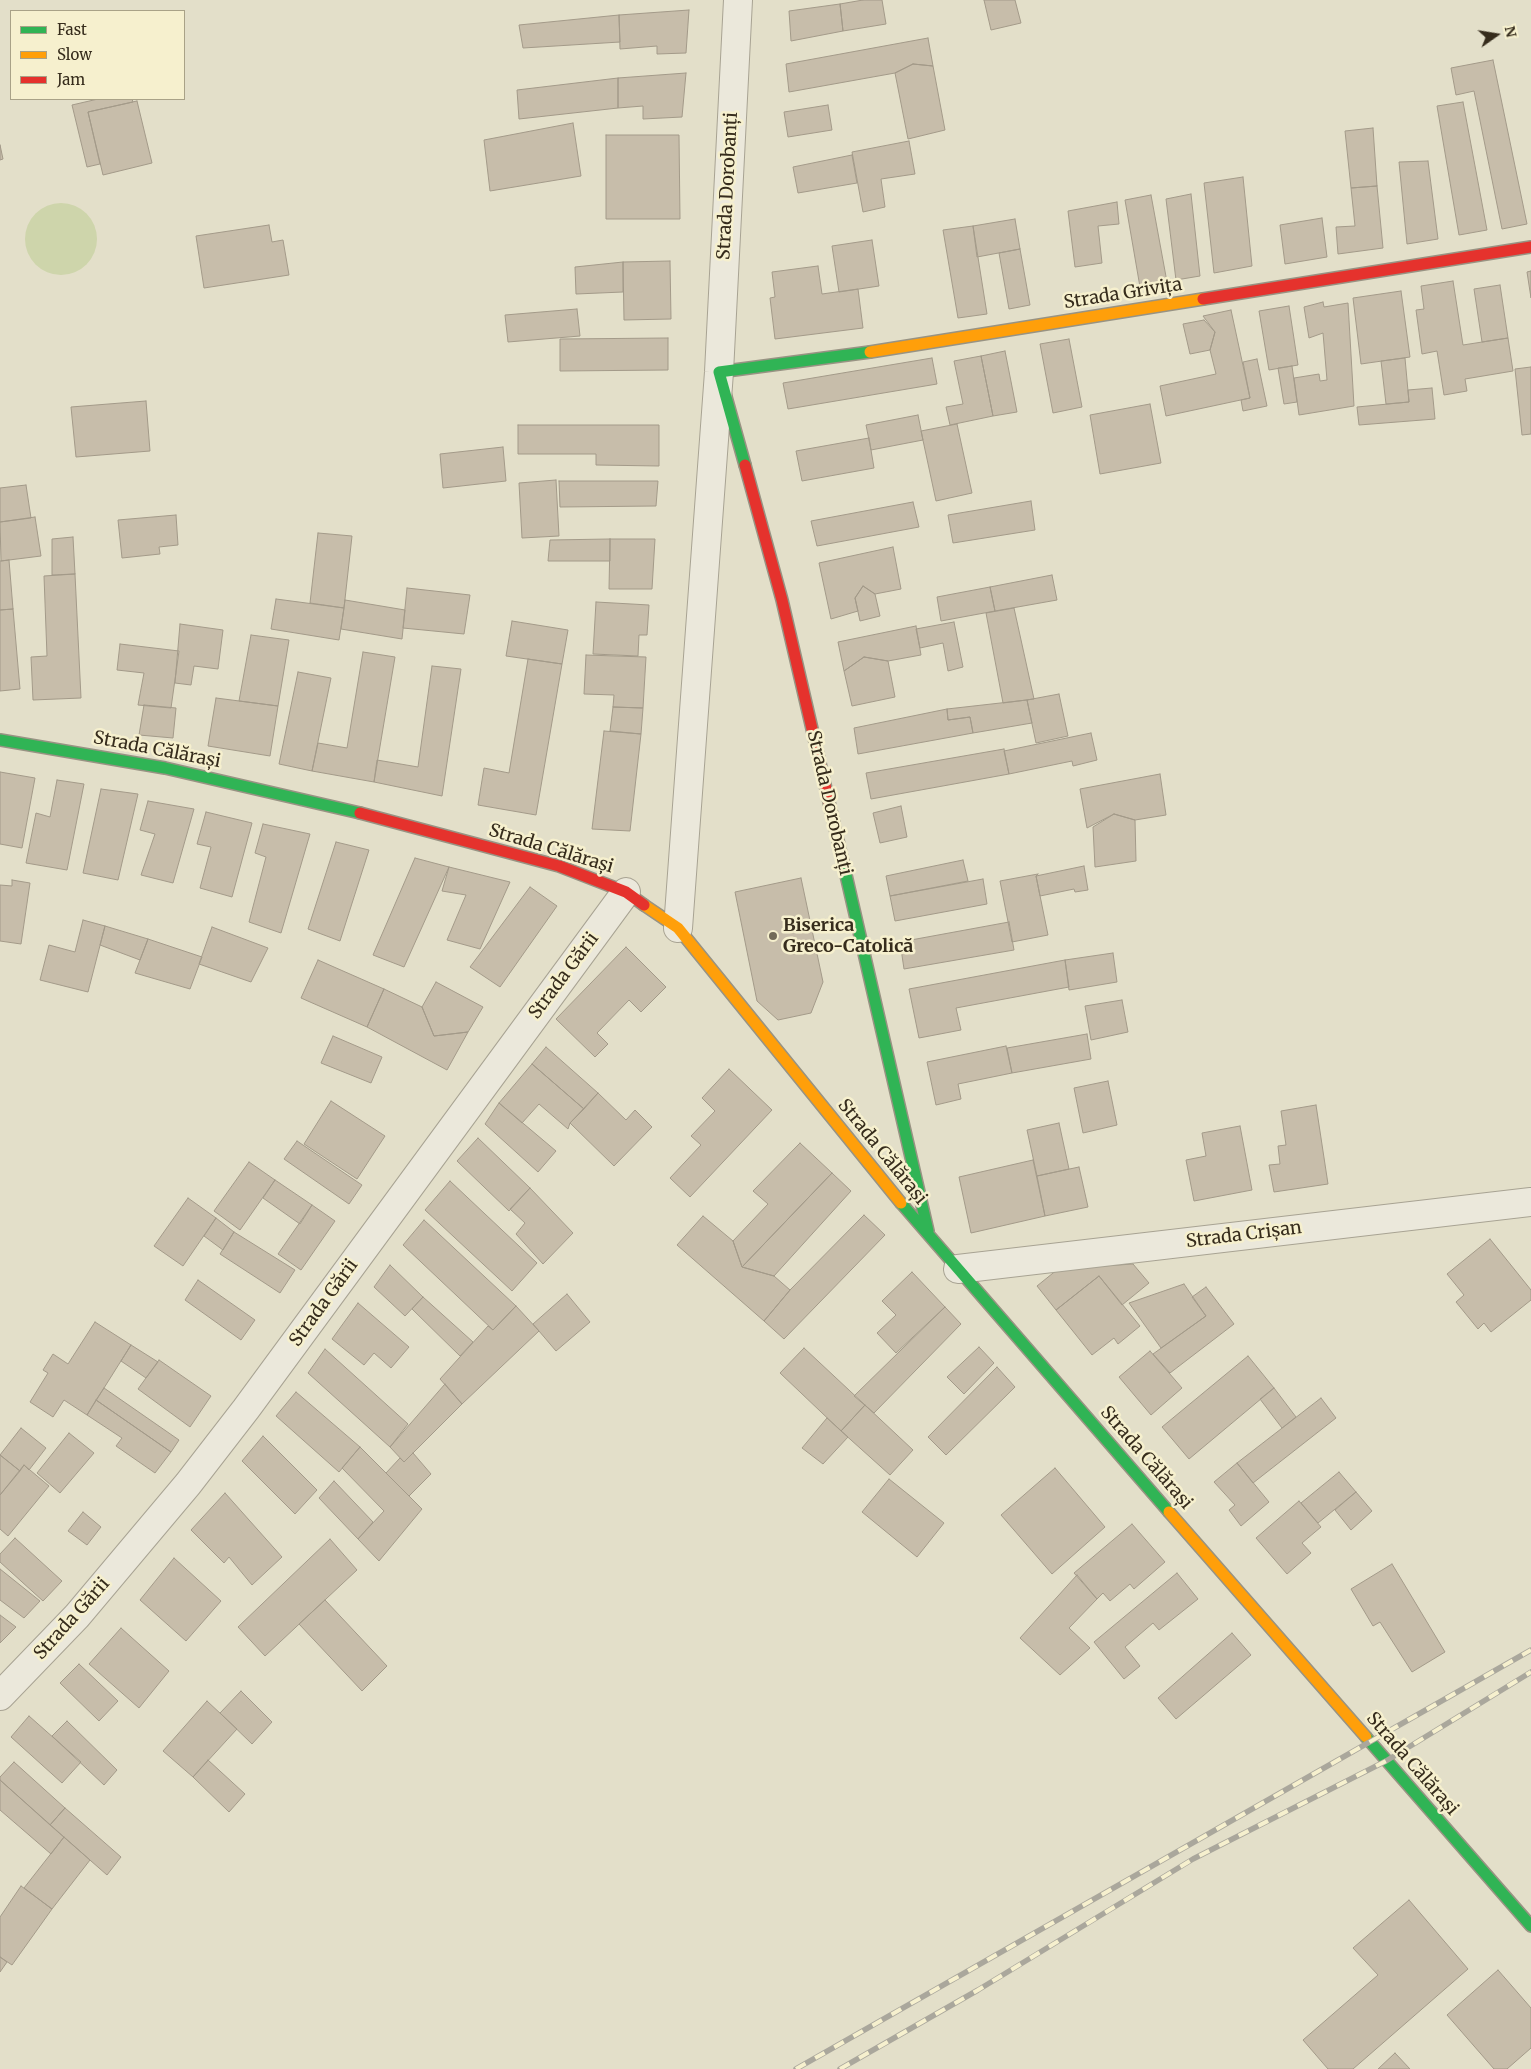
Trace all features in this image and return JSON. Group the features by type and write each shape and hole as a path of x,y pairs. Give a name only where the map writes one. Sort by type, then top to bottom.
{"main road":[{"name":"Strada Grivița","path":"719,372 872,352 1531,247"},
{"name":"Strada Dorobanți","path":"719,372 782,600 929,1237"},
{"name":"Strada Călărași","path":"0,740 164,768 332,806 558,866 626,892 678,928 929,1237 1531,1926"}],"street":[{"name":"Strada Dorobanți","path":"678,928 719,372 738,0"},
{"name":"Strada Gării","path":"0,1696 77,1616 188,1484 246,1409 626,892"},
{"name":"Strada Crișan","path":"958,1269 1531,1202"}],"green space":[{"path":"61,203 81,209 91,219 97,239 91,259 81,269 61,275 41,269 31,259 25,239 31,219 41,209"}],"building":[{"path":"863,0 882,0 886,24 843,31 840,4"},
{"path":"984,0 1015,0 1021,23 991,30"},
{"path":"840,4 843,31 791,41 789,11"},
{"path":"689,10 686,53 657,54 657,46 620,49 619,15"},
{"path":"619,15 620,42 523,48 519,25"},
{"path":"928,38 933,66 913,64 895,73 789,92 786,64"},
{"path":"1493,60 1527,224 1502,229 1474,91 1456,95 1451,68"},
{"path":"913,64 933,66 945,130 908,139 895,73"},
{"path":"686,73 682,117 643,119 643,106 618,108 618,78"},
{"path":"618,78 618,108 519,119 517,90"},
{"path":"94,100 132,100 133,102 88,112 100,164 87,167 72,105"},
{"path":"137,101 152,163 103,175 88,112"},
{"path":"1463,102 1487,230 1459,235 1437,106"},
{"path":"828,105 832,130 788,137 784,112"},
{"path":"573,123 581,176 490,191 484,140"},
{"path":"1373,128 1377,186 1351,188 1345,131"},
{"path":"606,135 679,135 680,219 606,219"},
{"path":"909,141 915,174 881,179 885,207 863,212 852,152"},
{"path":"0,145 3,159 0,160"},
{"path":"852,155 857,183 798,193 793,167"},
{"path":"1428,161 1438,239 1407,244 1399,162"},
{"path":"1243,177 1252,266 1214,273 1204,183"},
{"path":"1377,186 1383,248 1338,254 1336,227 1355,226 1351,188"},
{"path":"1191,194 1200,276 1176,280 1166,199"},
{"path":"1151,195 1167,282 1140,287 1125,200"},
{"path":"1117,202 1119,224 1098,226 1102,263 1075,267 1068,211"},
{"path":"1322,218 1327,257 1285,264 1280,225"},
{"path":"1015,219 1020,249 977,257 973,226"},
{"path":"269,225 272,242 283,240 289,275 204,288 196,236"},
{"path":"973,226 987,314 958,318 943,230"},
{"path":"872,240 879,286 839,292 832,246"},
{"path":"1020,249 1030,305 1009,309 999,253"},
{"path":"670,261 671,319 624,320 623,262"},
{"path":"623,262 623,292 576,294 575,267"},
{"path":"818,266 822,294 858,289 863,328 775,339 770,298 775,297 772,272"},
{"path":"1531,271 1531,298 1527,272"},
{"path":"1453,281 1463,345 1508,338 1513,371 1465,379 1467,391 1444,395 1437,351 1422,354 1416,310 1424,309 1421,286"},
{"path":"1500,285 1508,338 1482,342 1474,289"},
{"path":"1401,291 1410,357 1361,364 1353,298"},
{"path":"1323,302 1324,307 1348,303 1354,406 1299,415 1294,378 1319,374 1320,381 1327,380 1323,333 1309,338 1304,307"},
{"path":"1289,306 1298,365 1269,370 1259,311"},
{"path":"577,309 580,336 508,342 505,315"},
{"path":"1231,310 1250,398 1166,416 1160,386 1216,374 1210,350 1215,332 1203,316"},
{"path":"1204,320 1215,332 1210,350 1190,354 1183,324"},
{"path":"668,338 668,370 560,371 560,339"},
{"path":"1069,339 1082,407 1053,413 1040,344"},
{"path":"1005,351 1017,412 993,416 981,356"},
{"path":"981,356 993,416 950,425 946,407 963,404 954,361"},
{"path":"932,358 937,384 788,409 783,383"},
{"path":"1405,358 1409,402 1386,404 1381,361"},
{"path":"1257,359 1267,406 1243,411 1241,400 1250,398 1243,362"},
{"path":"1292,366 1297,402 1284,404 1278,368"},
{"path":"1531,367 1531,434 1522,435 1515,369"},
{"path":"1432,388 1435,419 1359,425 1357,407 1409,402 1408,390"},
{"path":"146,401 150,451 76,457 71,407"},
{"path":"1150,404 1161,463 1100,474 1090,415"},
{"path":"918,415 923,440 871,450 866,425"},
{"path":"957,424 972,493 936,501 921,431"},
{"path":"518,425 659,425 659,466 596,465 596,454 518,454"},
{"path":"869,438 874,468 802,481 796,451"},
{"path":"503,447 506,481 443,488 440,454"},
{"path":"556,480 559,536 522,538 519,483"},
{"path":"559,481 658,481 656,506 560,507"},
{"path":"26,485 31,518 0,522 0,488"},
{"path":"1031,501 1035,530 953,543 948,515"},
{"path":"913,502 919,527 817,546 811,521"},
{"path":"176,515 178,545 159,547 160,554 122,558 118,520"},
{"path":"35,517 41,556 1,561 0,522"},
{"path":"318,533 352,536 344,608 310,603"},
{"path":"73,537 75,574 52,575 52,539"},
{"path":"610,539 655,539 652,589 609,589"},
{"path":"610,539 610,561 548,561 550,540"},
{"path":"893,547 901,589 875,594 863,586 855,598 858,611 831,619 819,563"},
{"path":"9,560 13,609 0,610 0,561"},
{"path":"75,574 81,698 33,700 31,657 47,656 44,576"},
{"path":"1052,575 1057,600 995,611 990,587"},
{"path":"863,586 875,594 880,616 860,621 855,598"},
{"path":"990,587 995,611 941,621 937,597"},
{"path":"407,588 470,595 464,634 403,628"},
{"path":"276,599 344,608 339,640 271,629"},
{"path":"345,600 405,610 402,639 341,629"},
{"path":"596,602 649,605 647,635 639,635 638,656 593,654"},
{"path":"1014,608 1034,699 1003,703 986,613"},
{"path":"13,609 20,689 0,691 0,610"},
{"path":"512,621 568,630 562,664 506,656"},
{"path":"954,622 963,667 948,671 943,643 920,648 916,629"},
{"path":"180,624 223,630 218,669 194,666 191,685 175,683"},
{"path":"916,626 921,655 888,661 864,657 844,671 838,642"},
{"path":"251,635 289,640 278,706 239,701"},
{"path":"120,644 179,651 171,708 138,705 144,673 117,670"},
{"path":"363,652 395,657 374,782 312,771 318,743 347,748"},
{"path":"586,655 646,657 643,708 613,707 614,695 584,694"},
{"path":"864,657 888,661 895,697 852,706 844,671"},
{"path":"528,659 562,664 536,815 478,805 484,768 509,773"},
{"path":"432,666 461,669 442,796 374,782 377,760 418,767"},
{"path":"298,672 331,678 312,771 279,764"},
{"path":"1059,694 1068,736 1036,743 1027,700"},
{"path":"216,698 278,706 270,756 208,746"},
{"path":"1027,700 1032,723 973,733 970,717 948,720 947,709"},
{"path":"144,705 176,708 173,738 139,735"},
{"path":"613,707 643,708 641,734 610,731"},
{"path":"947,709 948,720 970,717 973,733 858,754 854,728"},
{"path":"604,731 641,734 630,831 592,829"},
{"path":"1091,733 1097,760 1073,766 1072,761 1009,774 1004,751"},
{"path":"1004,749 1009,774 871,799 866,773"},
{"path":"0,772 35,778 22,848 0,844"},
{"path":"1160,774 1166,815 1135,820 1114,814 1087,828 1080,789"},
{"path":"57,780 84,784 67,870 26,863 36,813 50,817"},
{"path":"101,789 138,794 118,880 83,873"},
{"path":"148,801 194,809 173,883 141,875 155,834 140,830"},
{"path":"901,806 907,837 880,843 873,813"},
{"path":"206,812 252,823 232,897 200,888 211,847 197,844"},
{"path":"1114,814 1135,820 1136,861 1095,867 1093,827"},
{"path":"263,824 310,834 281,933 249,922 266,857 255,853"},
{"path":"336,842 369,850 340,941 308,929"},
{"path":"415,858 449,867 404,967 373,955"},
{"path":"963,860 968,881 890,896 886,876"},
{"path":"1084,866 1088,890 1075,892 1074,889 1040,896 1036,876"},
{"path":"449,867 510,882 480,949 447,940 466,895 442,891"},
{"path":"1038,874 1036,876 1048,935 1012,942 1000,881"},
{"path":"801,878 823,982 811,1013 778,1020 757,1001 735,892"},
{"path":"983,879 987,904 895,921 890,896"},
{"path":"12,880 30,883 21,944 0,941 0,885 12,886"},
{"path":"530,887 557,906 500,987 470,967"},
{"path":"83,920 105,926 88,992 40,980 49,945 75,952"},
{"path":"1009,922 1014,950 904,969 900,942"},
{"path":"105,926 148,939 140,960 100,945"},
{"path":"212,927 268,948 251,982 199,964"},
{"path":"148,939 202,957 190,989 135,973"},
{"path":"626,947 666,987 641,1012 629,1000 597,1033 608,1044 595,1057 556,1019"},
{"path":"1113,953 1117,982 1069,990 1065,960"},
{"path":"318,960 384,989 367,1027 301,998"},
{"path":"1065,960 1069,987 956,1008 961,1030 919,1038 909,989"},
{"path":"436,982 483,1007 468,1032 434,1036 422,1007"},
{"path":"384,989 422,1007 434,1036 468,1032 447,1070 367,1027"},
{"path":"1122,1000 1128,1032 1091,1040 1085,1006"},
{"path":"1087,1034 1091,1059 1012,1073 1007,1048"},
{"path":"333,1036 382,1057 371,1083 321,1063"},
{"path":"1006,1046 1012,1073 958,1084 961,1099 936,1105 927,1062"},
{"path":"546,1047 598,1093 584,1109 532,1064"},
{"path":"532,1064 584,1109 570,1123 568,1129 539,1104 522,1123 499,1103"},
{"path":"729,1069 772,1110 690,1197 670,1178 701,1145 691,1136 715,1111 702,1098"},
{"path":"1108,1081 1117,1125 1083,1133 1074,1088"},
{"path":"598,1093 626,1120 635,1110 652,1127 614,1166 570,1123"},
{"path":"331,1101 385,1136 357,1179 304,1144"},
{"path":"499,1103 556,1151 538,1172 485,1124"},
{"path":"1316,1105 1328,1184 1274,1192 1269,1165 1280,1164 1278,1146 1286,1145 1281,1111"},
{"path":"1059,1123 1069,1169 1037,1176 1027,1130"},
{"path":"1240,1126 1252,1190 1194,1201 1186,1160 1206,1156 1202,1133"},
{"path":"478,1138 530,1188 509,1211 457,1161"},
{"path":"297,1141 362,1185 349,1204 284,1159"},
{"path":"800,1143 832,1173 742,1267 733,1241 768,1204 753,1191"},
{"path":"1033,1160 1045,1216 971,1233 959,1177"},
{"path":"249,1162 275,1180 240,1230 214,1211"},
{"path":"1079,1167 1088,1207 1045,1216 1037,1176"},
{"path":"832,1173 851,1191 774,1276 742,1267"},
{"path":"275,1180 312,1205 300,1224 263,1198"},
{"path":"450,1181 537,1263 512,1291 425,1210"},
{"path":"530,1188 573,1233 543,1264 516,1234 525,1223 510,1209"},
{"path":"188,1198 216,1218 183,1266 154,1246"},
{"path":"312,1205 335,1221 301,1270 278,1254"},
{"path":"864,1215 885,1235 784,1339 764,1321 790,1290"},
{"path":"703,1216 733,1241 742,1267 774,1276 790,1290 764,1321 677,1245"},
{"path":"216,1218 234,1232 223,1250 204,1236"},
{"path":"424,1220 516,1306 493,1330 403,1245"},
{"path":"234,1232 295,1270 280,1293 220,1254"},
{"path":"1490,1239 1531,1290 1531,1300 1491,1332 1484,1323 1478,1329 1456,1302 1464,1295 1447,1274"},
{"path":"1133,1264 1149,1283 1122,1305 1099,1276 1056,1310 1037,1286 1058,1269"},
{"path":"390,1265 423,1297 405,1316 374,1287"},
{"path":"912,1272 945,1307 896,1353 877,1333 896,1315 882,1301"},
{"path":"1099,1276 1140,1326 1118,1344 1114,1338 1092,1355 1056,1310"},
{"path":"198,1280 255,1320 241,1340 185,1300"},
{"path":"1184,1284 1206,1316 1161,1348 1129,1303"},
{"path":"1206,1287 1234,1324 1170,1373 1153,1354 1206,1316 1192,1297"},
{"path":"567,1294 590,1322 556,1351 533,1324"},
{"path":"423,1297 473,1342 460,1356 412,1309"},
{"path":"358,1303 409,1347 391,1368 374,1353 364,1365 332,1339"},
{"path":"516,1306 539,1331 462,1404 440,1379 488,1326 493,1330"},
{"path":"945,1307 961,1324 874,1413 854,1396"},
{"path":"95,1322 131,1345 87,1415 64,1400 53,1417 30,1402 48,1373 43,1370 53,1354 68,1364"},
{"path":"131,1345 158,1362 146,1378 121,1361"},
{"path":"979,1347 994,1363 964,1394 947,1377"},
{"path":"804,1348 865,1405 841,1431 780,1373"},
{"path":"325,1349 408,1424 390,1447 308,1373"},
{"path":"1150,1351 1182,1388 1151,1415 1119,1377"},
{"path":"1248,1356 1274,1388 1189,1459 1162,1427"},
{"path":"159,1360 211,1396 190,1427 138,1389"},
{"path":"997,1367 1015,1387 946,1455 928,1437"},
{"path":"445,1384 462,1404 404,1462 390,1447"},
{"path":"104,1388 179,1440 171,1452 96,1400"},
{"path":"1274,1388 1296,1417 1282,1428 1260,1399"},
{"path":"296,1392 360,1447 339,1472 276,1416"},
{"path":"1321,1398 1336,1418 1253,1483 1237,1463"},
{"path":"96,1400 171,1452 155,1473 116,1446 122,1438 87,1415"},
{"path":"865,1405 913,1450 890,1475 841,1431"},
{"path":"827,1418 848,1437 823,1464 802,1448"},
{"path":"21,1428 46,1448 29,1470 24,1465 20,1471 0,1455"},
{"path":"69,1433 94,1453 60,1493 37,1473"},
{"path":"263,1436 317,1490 295,1514 242,1461"},
{"path":"360,1447 422,1509 379,1561 358,1539 384,1511 342,1468"},
{"path":"413,1453 431,1474 409,1496 386,1473 400,1458 404,1462"},
{"path":"0,1455 20,1471 0,1495"},
{"path":"1237,1463 1269,1502 1241,1526 1229,1510 1235,1505 1214,1482"},
{"path":"24,1465 49,1486 8,1536 0,1529 0,1495"},
{"path":"1055,1468 1105,1527 1052,1574 1001,1515"},
{"path":"1339,1472 1356,1492 1318,1523 1301,1503"},
{"path":"889,1479 944,1523 917,1557 862,1512"},
{"path":"334,1481 373,1522 358,1539 319,1498"},
{"path":"1356,1492 1372,1511 1351,1530 1335,1510"},
{"path":"225,1493 282,1557 252,1585 229,1557 224,1563 191,1530"},
{"path":"1299,1501 1321,1527 1302,1543 1311,1553 1287,1574 1256,1538"},
{"path":"83,1512 101,1527 87,1545 68,1531"},
{"path":"1132,1524 1165,1562 1134,1589 1130,1584 1110,1601 1103,1593 1097,1599 1074,1573"},
{"path":"15,1538 62,1581 43,1601 0,1562 0,1554"},
{"path":"330,1539 357,1570 265,1656 238,1627"},
{"path":"174,1558 221,1601 186,1641 140,1600"},
{"path":"1392,1564 1445,1652 1412,1672 1380,1622 1373,1626 1351,1589"},
{"path":"0,1569 40,1601 24,1618 0,1600"},
{"path":"1177,1573 1198,1599 1159,1630 1153,1623 1125,1647 1140,1666 1124,1679 1094,1642"},
{"path":"1077,1575 1097,1599 1069,1628 1090,1648 1060,1675 1020,1638"},
{"path":"325,1600 387,1666 362,1691 299,1624"},
{"path":"0,1615 16,1627 0,1643"},
{"path":"121,1628 169,1671 139,1708 89,1664"},
{"path":"1232,1633 1251,1655 1176,1719 1158,1698"},
{"path":"79,1664 118,1701 99,1721 60,1683"},
{"path":"241,1691 272,1722 252,1744 220,1713"},
{"path":"207,1701 237,1729 193,1777 163,1751"},
{"path":"29,1716 81,1762 62,1783 11,1737"},
{"path":"67,1721 117,1770 104,1785 52,1736"},
{"path":"208,1760 245,1794 229,1812 193,1777"},
{"path":"14,1762 65,1808 50,1825 0,1780 0,1777"},
{"path":"0,1780 64,1837 51,1854 0,1810"},
{"path":"65,1808 121,1857 107,1875 50,1825"},
{"path":"64,1837 90,1860 52,1909 24,1888"},
{"path":"21,1886 52,1909 12,1965 0,1957 0,1917"},
{"path":"1409,1900 1468,1969 1353,2069 1328,2069 1303,2040 1378,1975 1353,1948"},
{"path":"0,1957 7,1962 0,1972"},
{"path":"1498,1970 1531,2008 1531,2048 1507,2069 1494,2069 1447,2015"},
{"path":"1395,2053 1410,2069 1378,2069"}],"railway":[{"path":"796,2069 1531,1650"},
{"path":"840,2069 978,1990 1193,1859 1386,1761 1531,1672"}],"traffic: fast":[{"path":"745,465 719,372 870,352"},
{"path":"0,740 165,768 360,813"},
{"path":"843,862 928,1231"},
{"path":"901,1203 1169,1512"},
{"path":"1366,1737 1531,1926"}],"traffic: slow":[{"path":"870,352 1203,299"},
{"path":"644,905 678,928 901,1203"},
{"path":"1169,1512 1366,1737"}],"traffic: jam":[{"path":"1203,299 1531,247"},
{"path":"745,465 782,600 843,862"},
{"path":"360,813 559,866 626,892 644,905"}],"place":[{"name":"Biserica Greco-Catolică","path":"773,936"}]}
